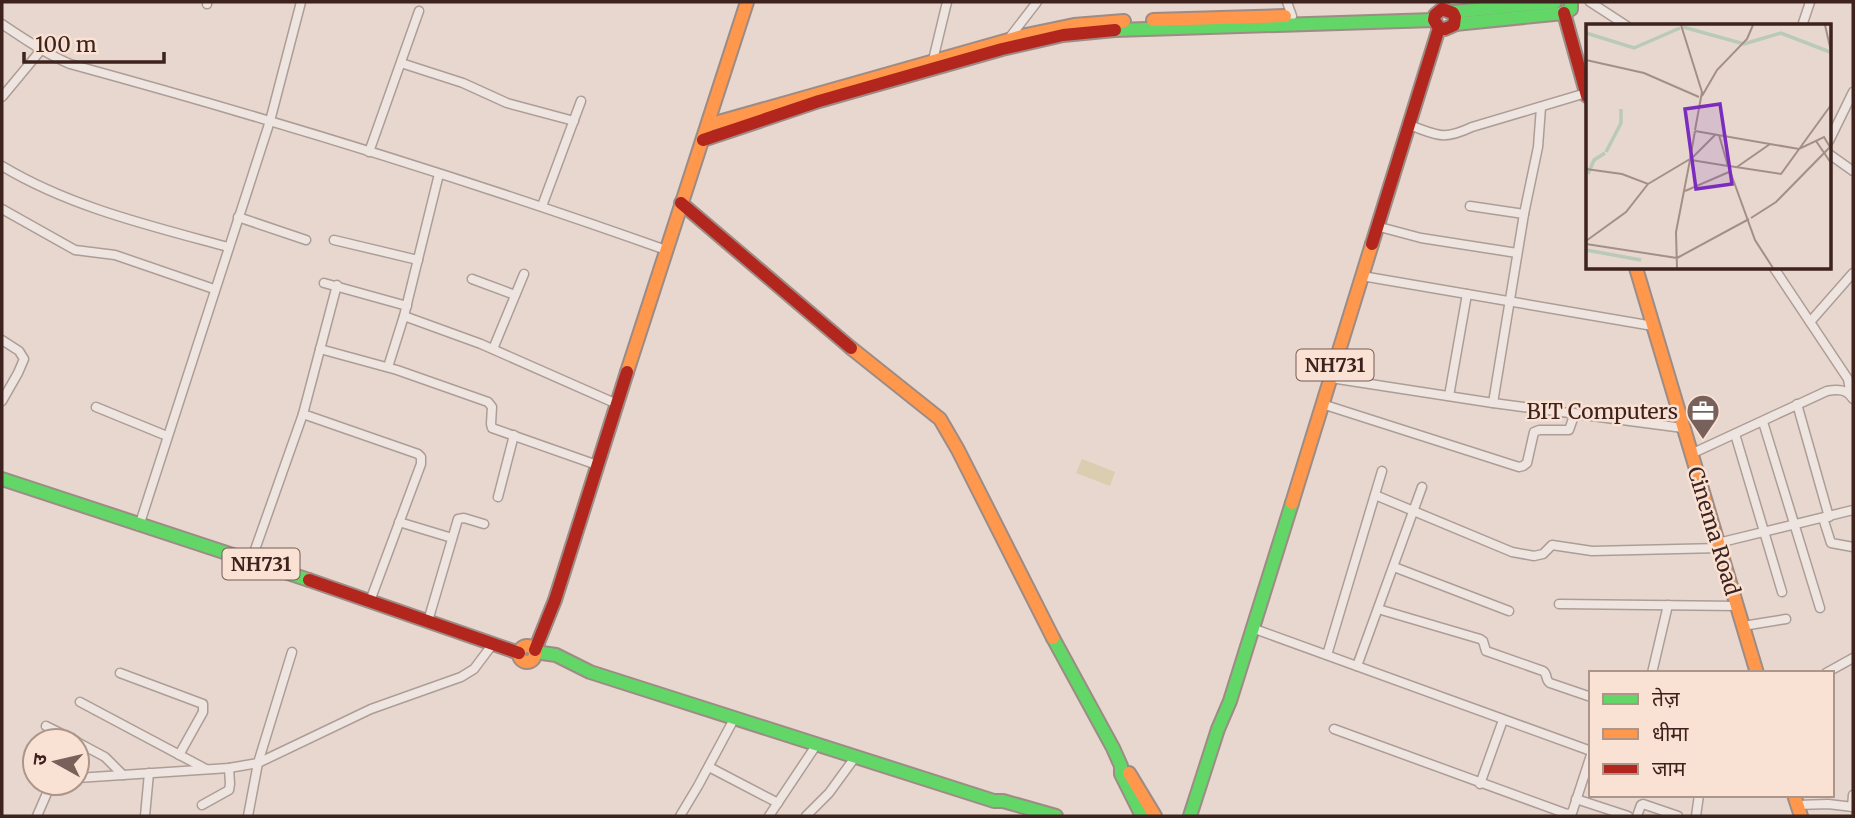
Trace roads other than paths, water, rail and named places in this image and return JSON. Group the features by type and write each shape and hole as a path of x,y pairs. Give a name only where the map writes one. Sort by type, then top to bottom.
{"main road":[{"path":"535,651 555,600 747,2"},
{"path":"1454,18 1588,2"},
{"path":"1563,7 1586,90"},
{"path":"1436,21 1442,9 1448,9 1454,18"},
{"path":"708,125 1010,37 1062,26 1096,22 1292,16 1436,21 1444,30 1450,29 1454,18"},
{"path":"703,140 819,101 1002,49 1063,35 1128,29 1436,21"},
{"name":"NH731","path":"1199,816 1224,739 1230,701 1252,628 1409,125 1436,21"},
{"path":"681,203 857,353 940,419 1049,631 1113,748 1121,766 1121,774 1142,816"},
{"name":"Cinema Road","path":"1637,270 1756,671"},
{"name":"NH731","path":"2,479 428,621 519,653 522,661 534,659 535,651 556,655 581,668 734,719 994,801 1003,801 1056,816"},
{"name":"NH731","path":"1190,816 1223,713 1230,701"},
{"path":"1121,766 1127,770 1154,816"},
{"name":"NH731","path":"994,801 1002,808 1028,816"}],"street":[{"path":"139,526 270,121 301,2"},
{"path":"933,60 947,2"},
{"path":"1010,37 1037,2"},
{"path":"1287,2 1292,16"},
{"path":"1588,2 1624,24"},
{"path":"1803,24 1810,2"},
{"path":"369,152 419,11"},
{"path":"2,24 41,50 70,64 270,121 542,206 666,250"},
{"path":"2,97 41,50"},
{"path":"401,63 463,83 507,103 575,121"},
{"path":"1830,139 1853,92"},
{"path":"1409,125 1440,135 1454,135 1472,127 1586,94"},
{"path":"542,206 581,100"},
{"path":"1493,402 1517,253 1538,147 1541,107"},
{"path":"1830,155 1853,171"},
{"path":"2,166 29,182 69,199 154,227 228,247"},
{"path":"388,367 407,306 439,174"},
{"path":"1470,206 1524,214"},
{"path":"2,209 75,250 115,255 215,289"},
{"path":"238,217 306,240"},
{"path":"1376,226 1432,240 1517,253"},
{"path":"334,240 418,260"},
{"path":"1775,270 1848,379 1852,398"},
{"path":"1810,322 1853,273"},
{"path":"493,349 524,274"},
{"path":"1362,276 1653,326"},
{"path":"472,279 515,295"},
{"path":"324,283 407,306"},
{"path":"251,561 303,414 337,285"},
{"path":"1449,396 1467,294"},
{"path":"404,316 493,349 617,404"},
{"path":"2,340 19,351 23,359 14,382 2,401"},
{"path":"320,349 388,367 490,403 491,427 597,466"},
{"path":"1331,378 1683,428"},
{"path":"1691,454 1827,391 1847,392 1852,398"},
{"path":"1322,404 1519,467 1527,463 1535,431 1569,430 1575,413"},
{"path":"1797,404 1831,543 1853,547"},
{"path":"96,407 167,436"},
{"path":"303,414 420,455 422,461 370,601"},
{"path":"1763,422 1820,608"},
{"path":"1735,434 1782,592"},
{"path":"498,497 514,435"},
{"path":"1327,655 1382,471"},
{"path":"1357,666 1422,486"},
{"path":"1375,495 1499,547 1526,555 1543,554 1551,545 1592,551 1719,546 1853,510"},
{"path":"428,621 457,521 460,518 484,524"},
{"path":"399,522 452,538"},
{"path":"1394,567 1509,611"},
{"path":"1559,604 1737,606"},
{"path":"1652,671 1668,605"},
{"path":"1378,609 1480,639 1488,652 1543,671 1548,682 1589,696"},
{"path":"1743,626 1786,619"},
{"path":"1252,628 1589,752"},
{"path":"91,777 229,768 258,763 371,709 461,677 474,669 492,645"},
{"path":"248,816 258,763 292,652"},
{"path":"1830,671 1853,658"},
{"path":"120,673 203,704 203,712 178,755"},
{"path":"80,702 206,769"},
{"path":"680,816 734,719"},
{"path":"1480,784 1503,720"},
{"path":"1334,729 1567,814 1572,813 1589,759"},
{"path":"769,816 817,744"},
{"path":"91,749 105,757 123,775"},
{"path":"806,816 829,793 856,756"},
{"path":"709,767 778,803"},
{"path":"202,805 229,790 229,768"},
{"path":"145,816 149,773"},
{"path":"1797,806 1828,804 1853,807 1853,795"},
{"path":"37,816 45,797"},
{"path":"1696,816 1699,797"},
{"path":"1576,799 1628,816"},
{"path":"1637,816 1644,804 1678,816"}],"place":[{"name":"BIT Computers","path":"1703,441"}]}
